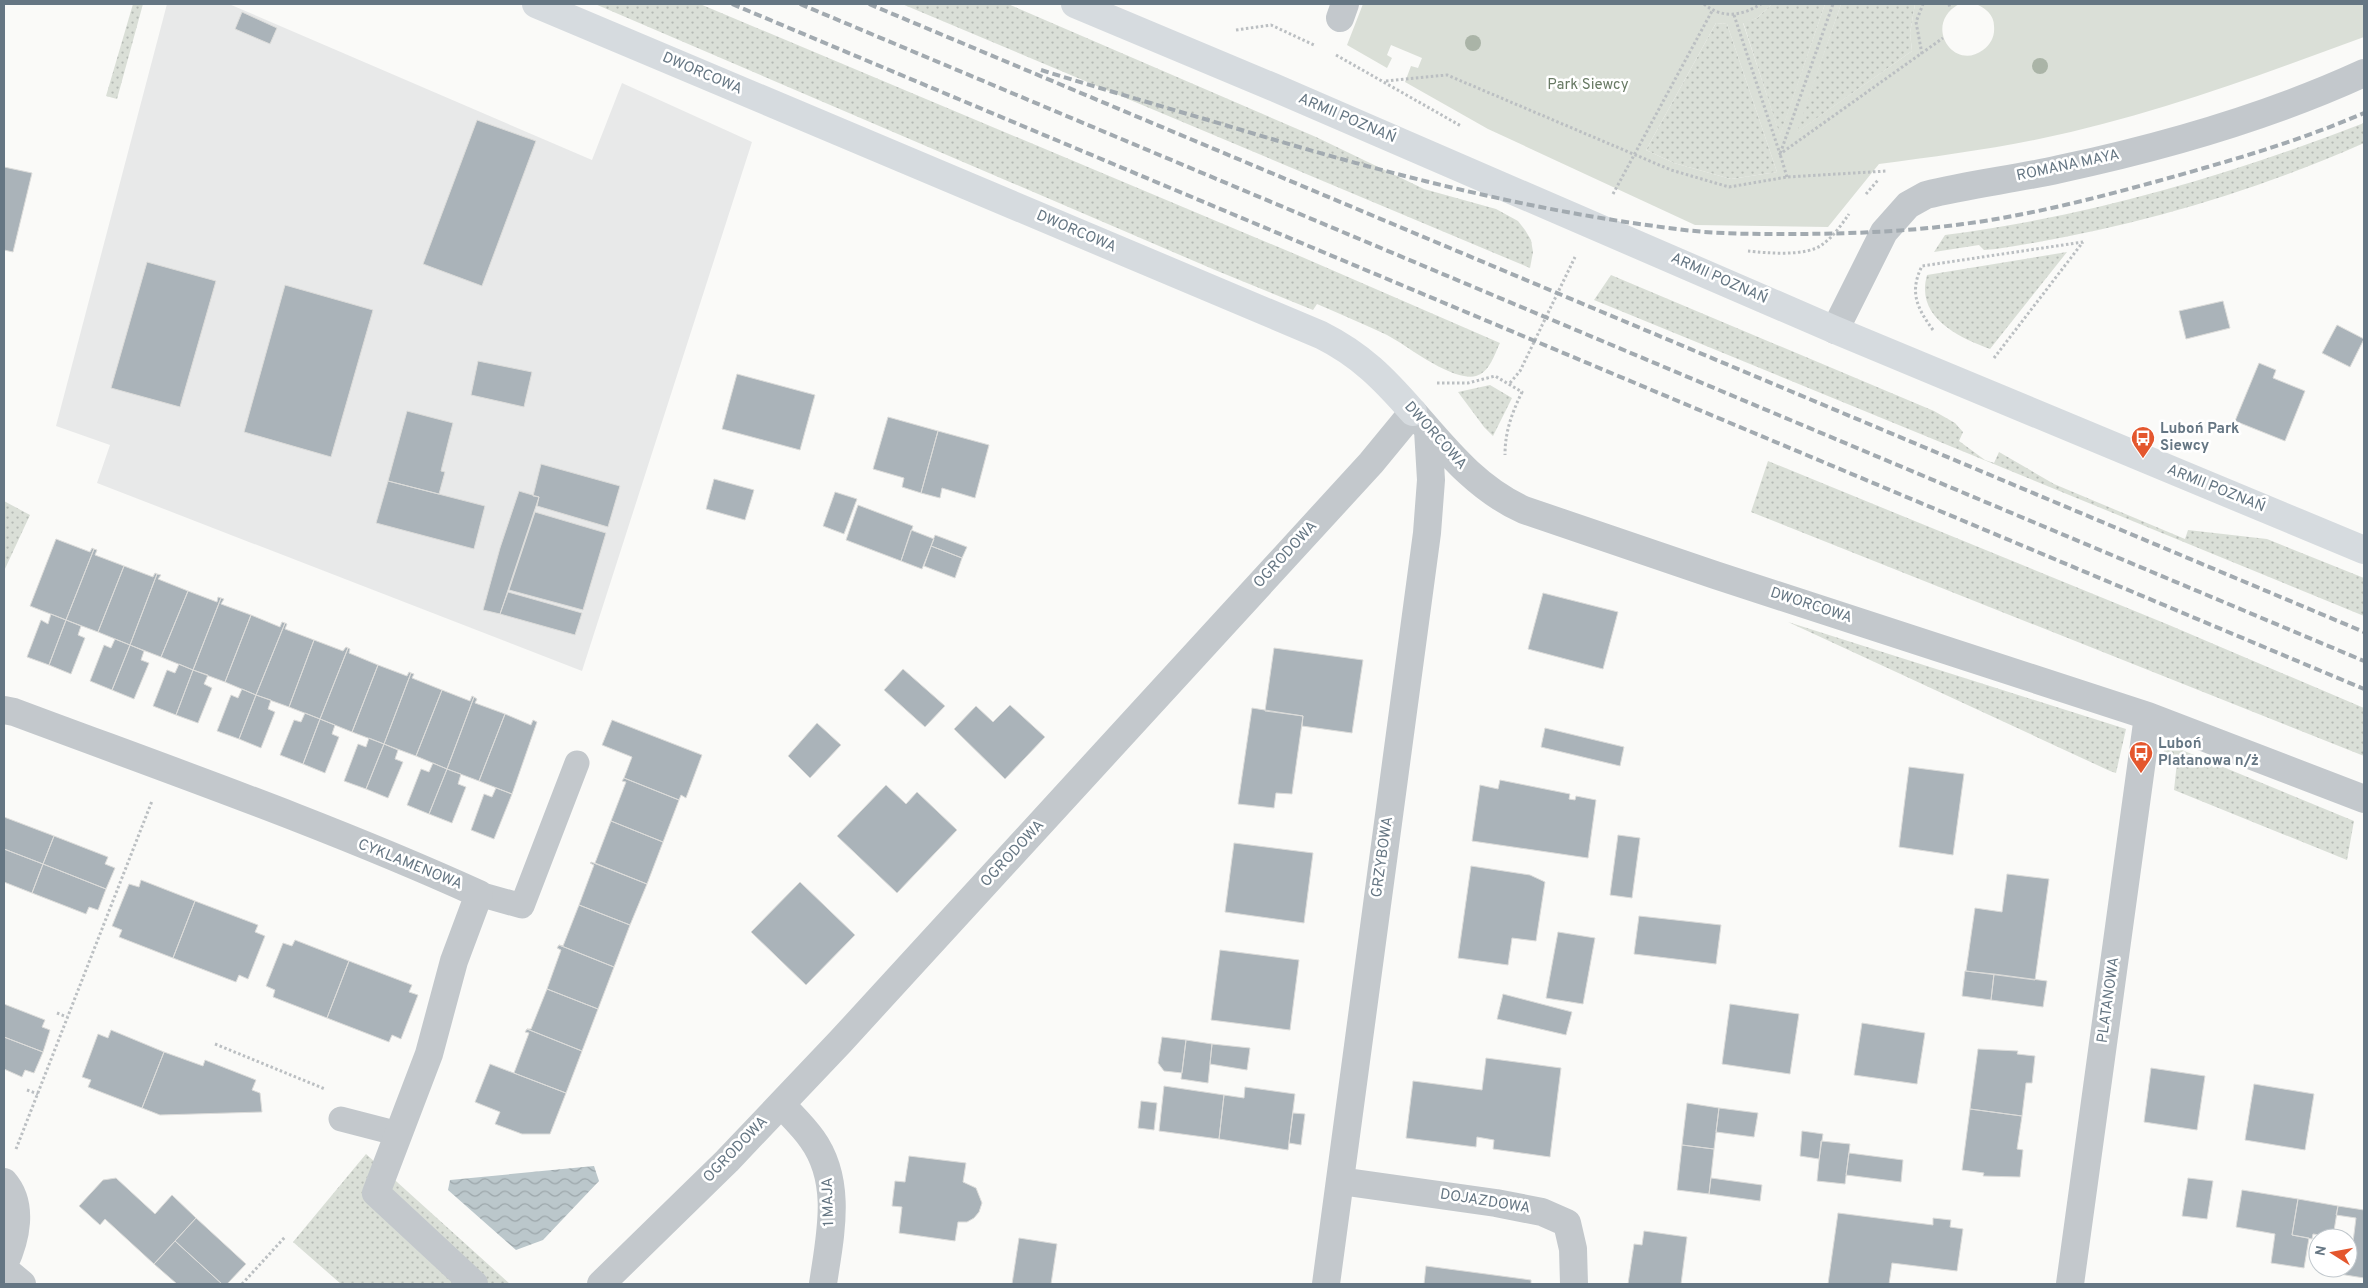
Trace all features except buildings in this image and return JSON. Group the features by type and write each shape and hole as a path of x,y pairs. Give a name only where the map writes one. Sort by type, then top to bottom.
{"main road":[{"name":"DWORCOWA","path":"536,4 1340,344 1368,364 1421,421"},
{"name":"ARMII POZNAŃ","path":"1075,4 1273,86 1835,330 2364,550"}],"street":[{"name":"ROMANA MAYA","path":"1835,330 1884,232 1908,205 1926,195 2111,158 2260,114 2336,86 2364,73"},
{"name":"DWORCOWA","path":"1421,421 1485,488 1500,499 1524,510 1724,578 2148,716 2364,799"},
{"name":"OGRODOWA","path":"601,1284 726,1161 840,1042 1371,463 1421,421"},
{"name":"GRZYBOWA","path":"1326,1284 1427,533 1431,480 1421,421"},
{"name":"CYKLAMENOWA","path":"4,710 14,712 218,789 432,873 479,894 454,961 429,1054 376,1193 474,1284"},
{"name":"PLATANOWA","path":"2070,1284 2148,716"},
{"name":"1 MAJA","path":"781,1104 812,1139 829,1175 832,1214 823,1284"},
{"name":"DOJAZDOWA","path":"1340,1181 1496,1203 1542,1212 1567,1223 1573,1249 1574,1284"},
{"path":"4,1182 15,1201 17,1212 10,1247 4,1265"},
{"path":"4,1269 22,1284"}],"lane":[{"path":"479,894 522,906 577,763"},
{"path":"341,1119 399,1134"}],"path":[{"path":"1704,4 1712,11 1734,16 1750,11 1761,4"},
{"path":"1780,154 1833,4"},
{"path":"1922,4 1916,22 1922,54"},
{"path":"1949,4 1950,9"},
{"path":"1611,199 1712,11"},
{"path":"1734,16 1787,177"},
{"path":"1231,31 1271,25 1323,49"},
{"path":"1780,154 1943,38"},
{"path":"1332,53 1465,128"},
{"path":"1384,82 1447,75 1671,170 1729,187 1787,177 1887,172"},
{"path":"1922,315 1916,300 1915,279 1922,266 2083,242 1991,362"},
{"path":"1739,248 1770,253 1791,252 1822,245"},
{"path":"1510,384 1520,371 1578,252"},
{"path":"1437,383 1468,383 1495,376 1522,392 1511,414 1505,437 1505,456"},
{"path":"14,1155 155,794"},
{"path":"57,1013 67,1017"},
{"path":"215,1044 341,1095 341,1119"},
{"path":"27,1090 38,1094"},
{"path":"242,1284 285,1237"}],"shaded area":[{"path":"167,4 229,4 592,160 622,83 752,142 582,671 97,483 110,445 56,426"}],"green space":[{"path":"133,4 143,4 117,99 106,96"},
{"path":"595,4 700,4 1302,257 1500,343 1491,363 1481,374 1466,376 1455,374 1430,362 1387,335 1317,304 1313,310 1215,270"},
{"path":"902,4 1008,4 1316,137 1424,189 1496,209 1518,221 1531,240 1533,252 1530,268"},
{"name":"Park Siewcy","path":"1363,4 1772,4 1757,18 1743,23 1780,135 1825,4 1841,4 1797,132 1912,51 1910,33 1915,4 1959,4 1948,13 1943,23 1943,34 1946,43 1953,51 1962,55 1972,55 1983,50 1988,45 1992,40 1994,30 1994,22 1991,15 1985,9 1975,4 2364,4 2364,37 2204,94 2081,130 1979,150 1879,164 1828,227 1695,225 1488,129 1405,82 1411,66 1418,68 1422,58 1391,45 1387,55 1392,58 1387,68 1347,45","holes":["1716,23 1727,24 1777,172 1731,179 1674,163 1646,150"]},
{"path":"1772,4 1825,4 1780,136 1743,22 1757,18"},
{"path":"1841,4 1915,4 1910,33 1912,51 1796,133"},
{"path":"1716,23 1727,24 1777,172 1731,179 1674,163 1646,150"},
{"path":"2364,123 2364,143 2275,179 2184,208 2091,232 2043,241 1996,249 1984,250 1979,245 1934,252 1945,235 2053,217 2158,192 2261,160"},
{"path":"2067,252 1990,349 1953,332 1942,324 1933,314 1927,303 1925,290 1927,275"},
{"path":"1611,275 1934,411 1955,423 1963,432 1959,441 1985,460 1994,463 1999,452 2054,484 2185,539 2188,530 2267,539 2364,578 2364,616 1594,300"},
{"path":"1490,385 1512,398 1493,436 1458,392"},
{"path":"1768,461 2169,625 2364,708 2364,756 1751,512"},
{"path":"4,501 30,515 4,571"},
{"path":"1788,622 2126,729 2116,773 2110,771"},
{"path":"2165,743 2354,821 2347,860 2174,790 2177,762 2163,758"},
{"path":"366,1154 510,1284 341,1284 293,1242"}],"water":[{"path":"594,1166 599,1181 543,1240 516,1250 448,1190 450,1180"}],"railway":[{"path":"732,4 2364,689"},
{"path":"800,4 2364,661"},
{"path":"869,4 2364,632"},
{"path":"1041,70 1336,158 1448,187 1505,200 1619,221 1691,231 1732,233 1830,234 1897,231 1963,224 2043,210 2150,183 2272,148 2364,113"}],"place":[{"name":"Luboń Park Siewcy","path":"2143,459"},
{"name":"Luboń Platanowa n/ż","path":"2141,774"}]}
